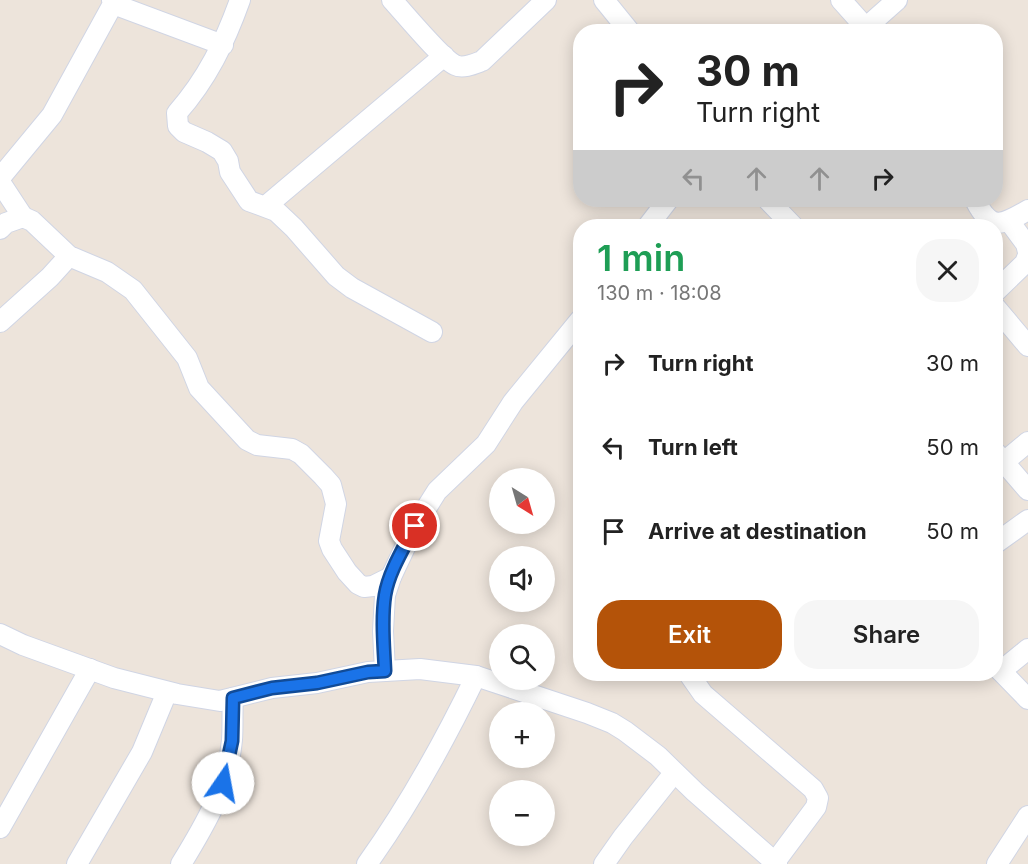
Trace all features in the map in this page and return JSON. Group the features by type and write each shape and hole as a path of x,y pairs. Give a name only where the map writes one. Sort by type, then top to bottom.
{"street":[{"path":"240,0 223,45 202,82 177,113 178,126 184,132 222,151 228,161 230,172 249,201 276,211 336,276 352,288 432,332"},
{"path":"392,0 455,66 469,66 482,61 546,0"},
{"path":"604,0 624,24"},
{"path":"841,0 859,24"},
{"path":"870,24 897,0"},
{"path":"223,45 112,2 52,115 0,180 23,217 32,221 69,256 107,272 133,290 187,358 200,388 247,440 257,445 292,449 302,454 331,485 336,504 328,541 358,585 364,588 373,586 391,577"},
{"path":"266,206 444,56"},
{"path":"654,219 663,207"},
{"path":"774,207 786,219"},
{"path":"979,207 988,219"},
{"path":"1003,223 1028,210"},
{"path":"0,229 6,223 23,217"},
{"path":"1003,284 1025,263 1028,253 1026,244 1009,221"},
{"path":"0,322 50,278 69,256"},
{"path":"1003,316 1028,346"},
{"path":"385,671 385,596 391,577 415,526 437,491 486,444 513,402 573,329"},
{"path":"1003,456 1028,442"},
{"path":"1003,461 1028,490"},
{"path":"1003,538 1028,520"},
{"path":"0,634 23,645 90,669 167,692 220,701 272,688 317,683 368,672 442,671 476,676 612,723 643,744 776,863 816,807 818,798 813,789 703,694 694,681"},
{"path":"1003,665 1028,649"},
{"path":"0,828 90,669"},
{"path":"1003,672 1028,699"},
{"path":"367,864 416,791 476,676"},
{"path":"77,864 142,752 167,692"},
{"path":"181,864 214,808 223,783 232,741 233,698"},
{"path":"604,864 674,772"},
{"path":"997,864 1028,816"}],"route":[{"path":"223,783 232,741 233,698 272,688 385,671 383,631 385,596 388,584 415,526"}]}
